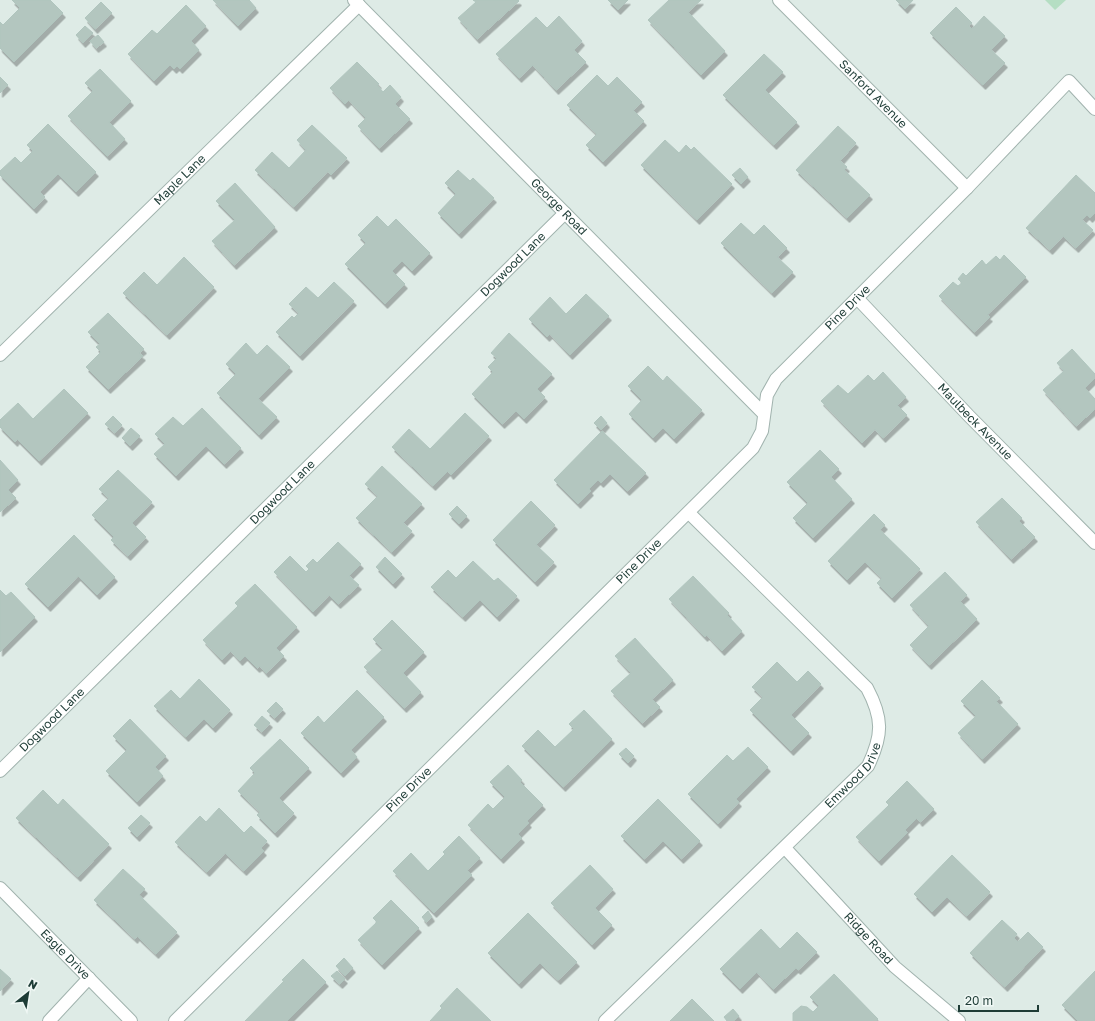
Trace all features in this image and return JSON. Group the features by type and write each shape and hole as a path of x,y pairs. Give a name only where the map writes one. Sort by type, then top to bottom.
{"street":[{"name":"Sanford Avenue","path":"778,0 967,188"},
{"name":"George Road","path":"356,3 764,414"},
{"name":"Maple Lane","path":"0,354 356,3"},
{"name":"Pine Drive","path":"175,1021 753,448 762,431 767,395 776,379 967,188 1069,81 1095,109"},
{"name":"Dogwood Lane","path":"0,771 565,213"},
{"name":"Maulbeck Avenue","path":"857,298 970,417 1095,543"},
{"name":"Emwood Drive","path":"606,1021 868,766 877,748 880,727 876,705 867,688 689,513"},
{"name":"Ridge Road","path":"785,848 895,967 959,1021"},
{"name":"Eagle Drive","path":"0,888 131,1021"},
{"path":"49,1021 89,978"}],"green space":[{"path":"1045,0 1066,0 1055,10"}],"building":[{"path":"12,0 50,0 63,13 14,62 0,48 0,22 3,25 20,8"},
{"path":"213,0 249,0 256,8 238,26"},
{"path":"473,0 519,1 477,39 458,18 476,2"},
{"path":"608,0 628,0 618,10"},
{"path":"669,0 701,0 688,12 725,51 701,75 648,20"},
{"path":"896,0 913,0 905,9"},
{"path":"101,2 112,13 95,29 85,18"},
{"path":"186,5 206,26 191,41 199,50 180,69 177,66 174,69 170,65 154,81 128,54 152,30 157,34"},
{"path":"956,7 972,23 968,26 972,29 984,16 1005,36 991,50 1005,63 983,85 930,33"},
{"path":"559,16 582,41 574,50 586,62 556,90 533,65 519,78 496,54 536,17 547,28"},
{"path":"85,26 93,33 83,43 76,35"},
{"path":"98,35 104,42 96,48 90,41"},
{"path":"764,54 783,72 765,90 797,122 774,145 723,95"},
{"path":"357,62 379,84 377,85 383,92 390,85 401,97 395,104 410,119 379,148 358,126 366,118 349,100 345,104 330,88"},
{"path":"100,69 131,101 109,122 125,139 107,156 68,116 93,91 85,83"},
{"path":"597,75 608,86 617,77 642,102 633,110 644,121 603,162 586,145 597,134 567,105"},
{"path":"0,77 8,85 0,93"},
{"path":"48,124 96,172 76,192 58,174 40,192 45,197 34,209 0,175 0,171 15,157 21,163 33,151 27,145"},
{"path":"312,125 347,158 331,175 328,171 294,207 255,170 272,152 289,168 306,150 297,140"},
{"path":"838,126 856,143 840,161 847,167 844,170 870,195 847,218 796,170"},
{"path":"665,140 679,153 686,145 691,150 694,147 732,184 697,220 641,165"},
{"path":"740,168 748,177 741,184 732,175"},
{"path":"458,170 470,181 473,178 494,198 459,234 438,213 456,194 445,183"},
{"path":"1076,175 1095,193 1095,213 1090,218 1087,215 1082,220 1093,230 1076,248 1063,236 1050,250 1026,228"},
{"path":"235,183 275,227 234,265 212,241 235,220 216,201"},
{"path":"377,216 388,227 396,219 430,253 412,271 402,261 392,271 405,284 385,304 345,264 366,243 358,235"},
{"path":"741,223 754,235 764,225 787,248 777,257 793,272 772,293 721,243"},
{"path":"1004,255 1026,277 987,315 990,317 974,332 939,296 953,282 958,286 962,283 958,279 963,273 966,276 982,260 986,265 996,256 1000,260"},
{"path":"184,257 214,287 167,335 123,293 144,272 157,285"},
{"path":"334,282 354,301 300,356 276,332 292,316 294,318 299,313 289,304 306,287 318,298"},
{"path":"586,294 609,316 570,355 550,334 547,337 529,319 550,297 566,314"},
{"path":"108,313 144,349 139,353 143,356 108,389 86,367 101,352 96,347 100,344 88,332"},
{"path":"509,333 552,374 537,389 545,397 524,419 516,411 502,424 472,394 493,372 488,367 497,358 491,353"},
{"path":"246,343 257,355 267,345 290,367 258,399 277,417 259,435 217,393 236,374 226,364"},
{"path":"1072,349 1095,374 1095,378 1085,388 1095,399 1095,409 1076,426 1043,390 1064,371 1057,363"},
{"path":"648,366 663,381 667,376 702,410 674,439 663,428 653,438 629,414 642,400 628,386"},
{"path":"883,372 906,397 897,405 907,415 883,438 875,429 862,443 821,401 838,385 848,394 868,375 874,381"},
{"path":"64,389 88,413 39,461 17,439 15,442 0,427 0,420 18,403 33,419"},
{"path":"202,408 241,448 224,464 206,446 176,476 154,454 165,444 155,434 173,417 183,426"},
{"path":"465,413 489,436 451,475 448,471 433,486 392,447 409,429 430,449"},
{"path":"113,416 122,425 115,433 105,424"},
{"path":"601,416 607,423 601,430 594,423"},
{"path":"131,428 140,436 130,446 122,438"},
{"path":"602,431 646,473 627,491 610,474 601,483 598,480 589,489 591,491 578,504 554,480"},
{"path":"820,450 839,469 831,477 852,499 813,538 793,518 808,503 787,482"},
{"path":"0,460 18,480 8,490 16,498 0,512"},
{"path":"382,466 422,504 403,523 412,531 392,552 356,518 378,496 365,484"},
{"path":"118,470 152,502 132,523 146,537 128,556 111,540 114,537 92,515 109,498 99,489"},
{"path":"1002,498 1022,518 1019,521 1035,537 1011,559 976,522"},
{"path":"531,501 555,525 536,545 554,562 535,582 493,540"},
{"path":"457,506 467,516 459,524 449,514"},
{"path":"874,514 885,525 880,530 920,569 892,598 877,583 882,578 865,562 847,580 828,561"},
{"path":"74,535 115,577 97,595 78,576 48,607 25,584"},
{"path":"338,542 361,564 349,576 359,585 338,604 329,595 313,612 274,572 290,556 306,572 309,569 306,566 313,559 317,563"},
{"path":"385,557 402,574 393,584 376,567"},
{"path":"473,561 494,581 498,578 517,596 497,617 480,600 463,617 431,587 448,570 456,578"},
{"path":"945,572 967,595 960,601 977,619 929,665 910,645 929,626 910,605"},
{"path":"693,576 729,613 727,615 742,631 722,651 707,635 705,637 669,599"},
{"path":"255,584 297,627 276,648 284,656 266,673 260,666 257,668 245,656 240,661 231,651 222,660 203,640 238,606 235,603"},
{"path":"0,590 6,596 11,592 35,617 0,652"},
{"path":"392,620 424,652 403,673 421,692 404,708 364,667 383,649 373,639"},
{"path":"635,638 673,680 652,699 660,707 642,723 611,691 631,673 615,656"},
{"path":"777,662 797,682 808,671 821,684 791,715 809,733 791,751 750,710 763,697 752,687"},
{"path":"199,679 230,710 213,728 204,719 186,737 154,706 171,690 180,699"},
{"path":"982,680 1000,698 996,701 1018,724 982,759 958,733 976,716 961,701"},
{"path":"357,690 384,717 351,750 357,757 341,773 301,733 318,716 324,723"},
{"path":"276,702 283,709 275,718 267,711"},
{"path":"584,710 612,739 563,787 522,746 538,730 555,747 574,729 569,724"},
{"path":"262,716 270,723 262,732 254,725"},
{"path":"130,719 166,756 155,767 163,776 137,802 106,771 127,750 113,736"},
{"path":"280,739 309,768 279,798 294,813 275,833 257,815 260,812 238,791 255,773 250,768"},
{"path":"748,747 768,767 736,799 739,802 718,824 688,794 727,755 733,761"},
{"path":"626,748 634,756 628,763 619,754"},
{"path":"508,765 522,780 520,782 543,805 527,821 529,823 518,834 522,838 501,859 468,825 488,804 493,809 505,797 490,782"},
{"path":"907,781 934,809 920,822 917,818 905,830 907,833 879,861 856,837 889,805 886,802"},
{"path":"43,790 58,805 63,799 109,844 78,877 16,818"},
{"path":"658,799 700,841 681,859 663,841 644,859 621,836"},
{"path":"219,808 244,833 251,826 267,841 261,848 264,851 244,871 225,853 207,872 175,842 200,816 206,822"},
{"path":"141,815 150,823 137,837 128,828"},
{"path":"459,836 480,858 467,870 472,875 434,913 393,871 411,853 428,871 445,854 443,852"},
{"path":"952,855 990,892 967,916 947,897 932,912 914,894"},
{"path":"590,865 613,889 595,908 612,925 592,945 551,903"},
{"path":"123,869 145,889 139,895 177,932 156,954 137,936 135,939 94,900"},
{"path":"391,900 419,928 382,965 358,940 377,922 373,918"},
{"path":"428,911 432,917 426,922 422,917"},
{"path":"528,913 577,962 558,980 540,963 519,984 488,953"},
{"path":"1002,920 1017,934 1014,938 1018,942 1028,932 1043,947 1005,987 970,953"},
{"path":"761,929 780,949 797,932 817,952 798,970 796,968 773,989 757,972 740,989 720,969"},
{"path":"344,958 353,968 345,976 336,966"},
{"path":"303,959 326,982 287,1021 245,1021 284,981 282,980"},
{"path":"0,969 11,979 0,991"},
{"path":"337,971 345,979 340,984 331,976"},
{"path":"1095,971 1095,1021 1078,1021 1062,1005"},
{"path":"834,974 878,1019 876,1021 793,1021 793,1013 801,1006 807,1007 813,1012 819,1006 810,997"},
{"path":"457,988 491,1021 430,1021 442,1008 440,1006"},
{"path":"692,999 714,1021 670,1021"},
{"path":"733,1009 739,1016 734,1021 727,1021 724,1017"}]}
